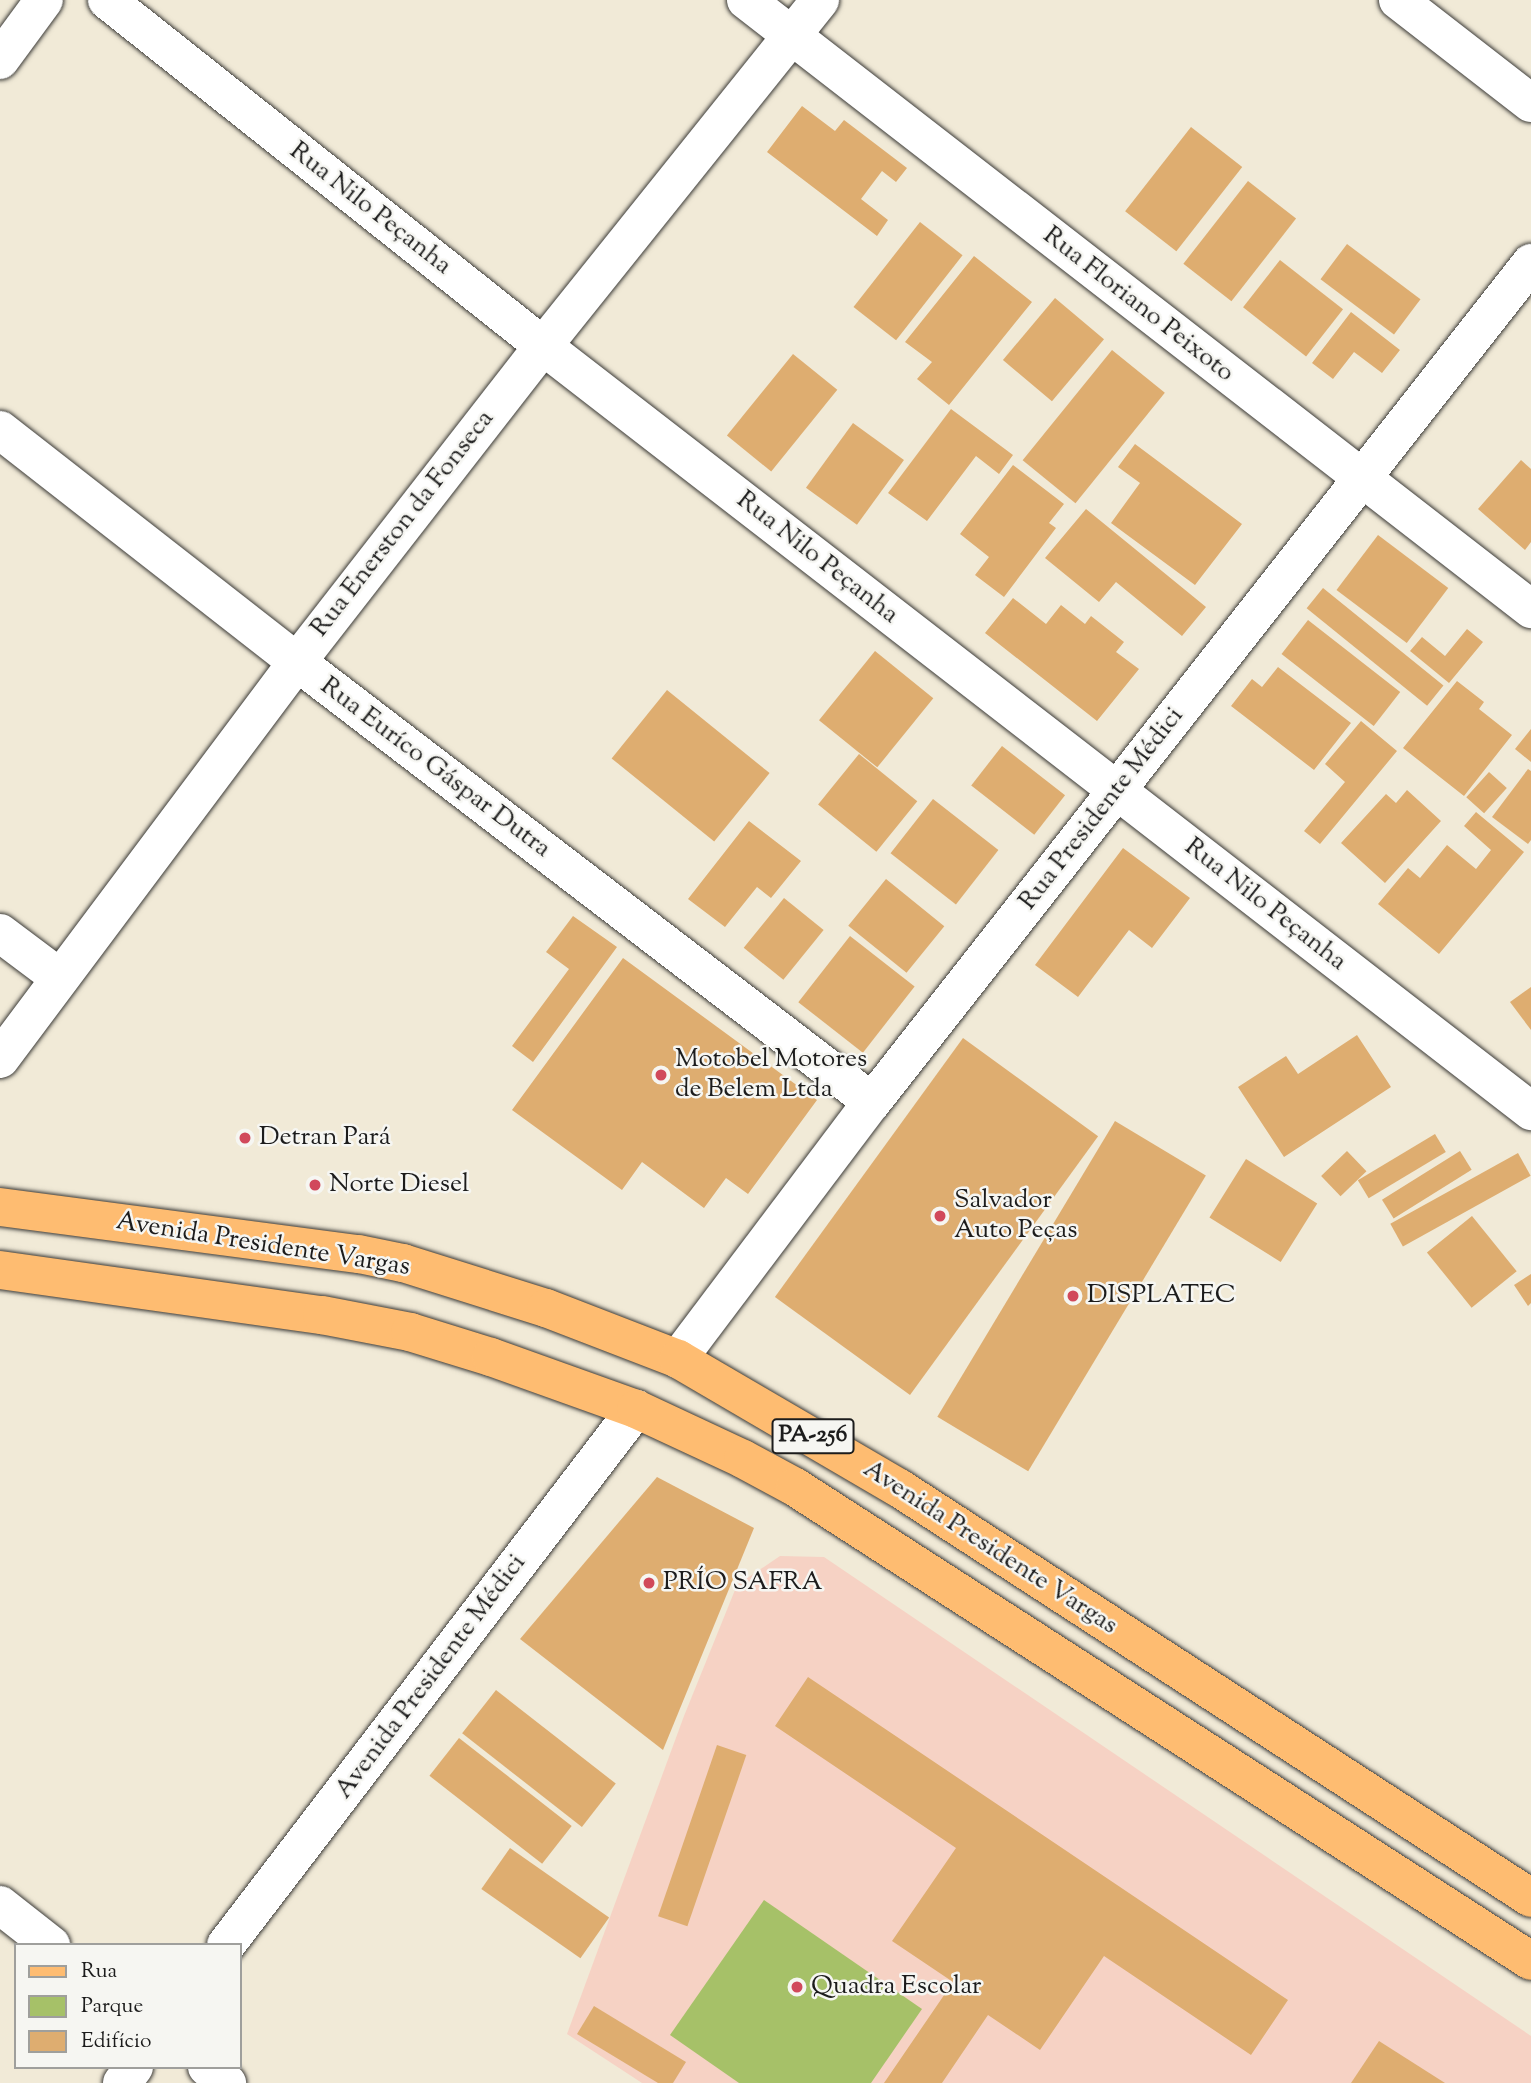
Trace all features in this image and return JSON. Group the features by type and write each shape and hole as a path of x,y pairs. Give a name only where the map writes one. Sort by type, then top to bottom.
{"main road":[{"name":"Avenida Presidente Vargas","path":"0,1207 359,1254 403,1263 546,1308 678,1359 899,1488 1531,1898"},
{"name":"Avenida Presidente Vargas","path":"0,1269 322,1315 410,1332 492,1357 636,1409 743,1459 795,1487 1531,1961"}],"street":[{"path":"0,60 44,0"},
{"name":"Rua Nilo Peçanha","path":"107,0 543,346 1531,1111"},
{"name":"Rua Floriano Peixoto","path":"746,0 1531,609"},
{"name":"Rua Enerston da Fonseca","path":"0,1059 296,662 543,346 820,0"},
{"path":"1398,0 1531,103"},
{"name":"Rua Presidente Médici","path":"678,1359 872,1102 1531,263"},
{"name":"Rua Euríco Gáspar Dutra","path":"0,430 296,662 872,1102"},
{"path":"0,933 60,978"},
{"name":"Avenida Presidente Médici","path":"228,1943 636,1409"},
{"path":"0,1905 48,1943"},
{"path":"210,2069 227,2083"}],"shaded area":[{"path":"780,1556 824,1557 1531,2036 1531,2083 642,2083 567,2034 684,1716 737,1585"}],"green space":[{"name":"Quadra Escolar","path":"764,1900 922,2009 871,2083 739,2083 670,2035"}],"building":[{"path":"802,106 835,131 844,120 907,168 896,182 882,171 861,199 888,220 877,236 767,152"},
{"path":"1191,127 1242,167 1176,251 1125,211"},
{"path":"1248,181 1296,219 1231,301 1183,264"},
{"path":"920,222 963,255 896,340 854,307"},
{"path":"1347,244 1420,299 1394,335 1321,279"},
{"path":"974,256 1032,302 949,405 917,379 932,362 905,342"},
{"path":"1280,260 1343,309 1306,357 1243,307"},
{"path":"1055,298 1104,339 1052,401 1003,360"},
{"path":"1351,312 1400,350 1382,373 1354,352 1333,379 1312,363"},
{"path":"1112,350 1165,393 1075,503 1023,460"},
{"path":"793,354 837,390 771,471 727,436"},
{"path":"951,409 1013,455 999,474 976,456 927,521 888,493"},
{"path":"853,423 904,460 857,525 806,488"},
{"path":"1135,444 1242,524 1195,585 1111,523 1140,483 1118,467"},
{"path":"1521,460 1531,469 1531,542 1525,550 1478,509"},
{"path":"1013,465 1064,504 1049,523 1056,528 1004,597 975,575 989,557 960,534"},
{"path":"1086,509 1206,607 1182,636 1116,582 1099,602 1045,558"},
{"path":"1378,535 1448,588 1407,643 1336,590"},
{"path":"1323,588 1443,686 1427,706 1307,608"},
{"path":"1013,598 1046,624 1061,605 1085,624 1091,616 1124,642 1116,652 1139,669 1097,721 985,633"},
{"path":"1308,620 1400,692 1374,726 1282,654"},
{"path":"1467,629 1483,642 1449,683 1410,651 1422,637 1445,656"},
{"path":"875,651 933,698 877,767 819,720"},
{"path":"1278,667 1351,723 1314,770 1231,706 1252,679 1262,687"},
{"path":"1457,681 1484,702 1479,709 1512,735 1464,796 1403,748"},
{"path":"667,690 770,773 714,841 612,758"},
{"path":"1361,721 1397,751 1320,844 1304,831 1345,782 1325,764"},
{"path":"1531,729 1531,762 1515,749"},
{"path":"1002,746 1065,795 1034,835 971,785"},
{"path":"859,754 917,801 876,852 818,805"},
{"path":"1528,769 1531,771 1531,840 1528,844 1492,817"},
{"path":"1489,772 1507,788 1484,813 1466,797"},
{"path":"1407,790 1441,821 1385,883 1341,843 1386,794 1396,803"},
{"path":"933,799 998,850 956,904 891,853"},
{"path":"1476,812 1524,852 1439,954 1378,904 1408,868 1420,878 1447,845 1476,869 1491,850 1464,826"},
{"path":"749,821 801,861 771,898 757,887 725,927 688,899"},
{"path":"1123,848 1190,898 1152,948 1129,930 1078,997 1035,965"},
{"path":"886,879 944,926 907,973 848,926"},
{"path":"784,898 824,930 783,980 744,948"},
{"path":"573,916 617,947 533,1062 512,1046 569,969 546,952"},
{"path":"850,936 915,986 863,1053 798,1002"},
{"name":"Motobel Motores de Belem Ltda","path":"623,958 817,1100 748,1194 726,1178 704,1208 642,1162 622,1190 512,1110"},
{"path":"1531,987 1531,1030 1510,1002"},
{"path":"1357,1035 1391,1087 1284,1157 1238,1087 1286,1056 1298,1074"},
{"name":"Salvador Auto Peças","path":"963,1038 1098,1136 910,1395 775,1297"},
{"name":"DISPLATEC","path":"1115,1121 1206,1176 1028,1471 937,1417"},
{"path":"1435,1134 1446,1152 1369,1198 1358,1180"},
{"path":"1347,1151 1366,1171 1341,1196 1321,1176"},
{"path":"1460,1151 1472,1170 1394,1218 1382,1200"},
{"path":"1518,1153 1531,1176 1403,1247 1390,1224"},
{"path":"1246,1159 1317,1204 1281,1262 1209,1218"},
{"path":"1472,1216 1517,1271 1472,1308 1427,1253"},
{"path":"1531,1274 1531,1303 1528,1306 1514,1285"},
{"name":"PRÍO SAFRA","path":"657,1477 754,1528 663,1750 520,1639"},
{"path":"808,1677 1288,2000 1251,2055 1104,1956 1040,2050 988,2015 942,2083 884,2083 953,1982 892,1941 956,1848 775,1726"},
{"path":"496,1690 616,1784 582,1827 462,1733"},
{"path":"459,1738 572,1826 542,1864 429,1776"},
{"path":"717,1745 746,1755 687,1926 658,1916"},
{"path":"510,1848 609,1917 580,1958 481,1889"},
{"path":"594,2006 686,2062 673,2083 658,2083 577,2034"},
{"path":"1379,2041 1445,2083 1351,2083"}],"place":[{"name":"Motobel Motores de Belem Ltda","path":"661,1075"},
{"name":"Detran Pará","path":"245,1138"},
{"name":"Norte Diesel","path":"315,1185"},
{"name":"Salvador Auto Peças","path":"940,1216"},
{"name":"DISPLATEC","path":"1073,1296"},
{"name":"PRÍO SAFRA","path":"649,1583"},
{"name":"Quadra Escolar","path":"797,1987"}]}
